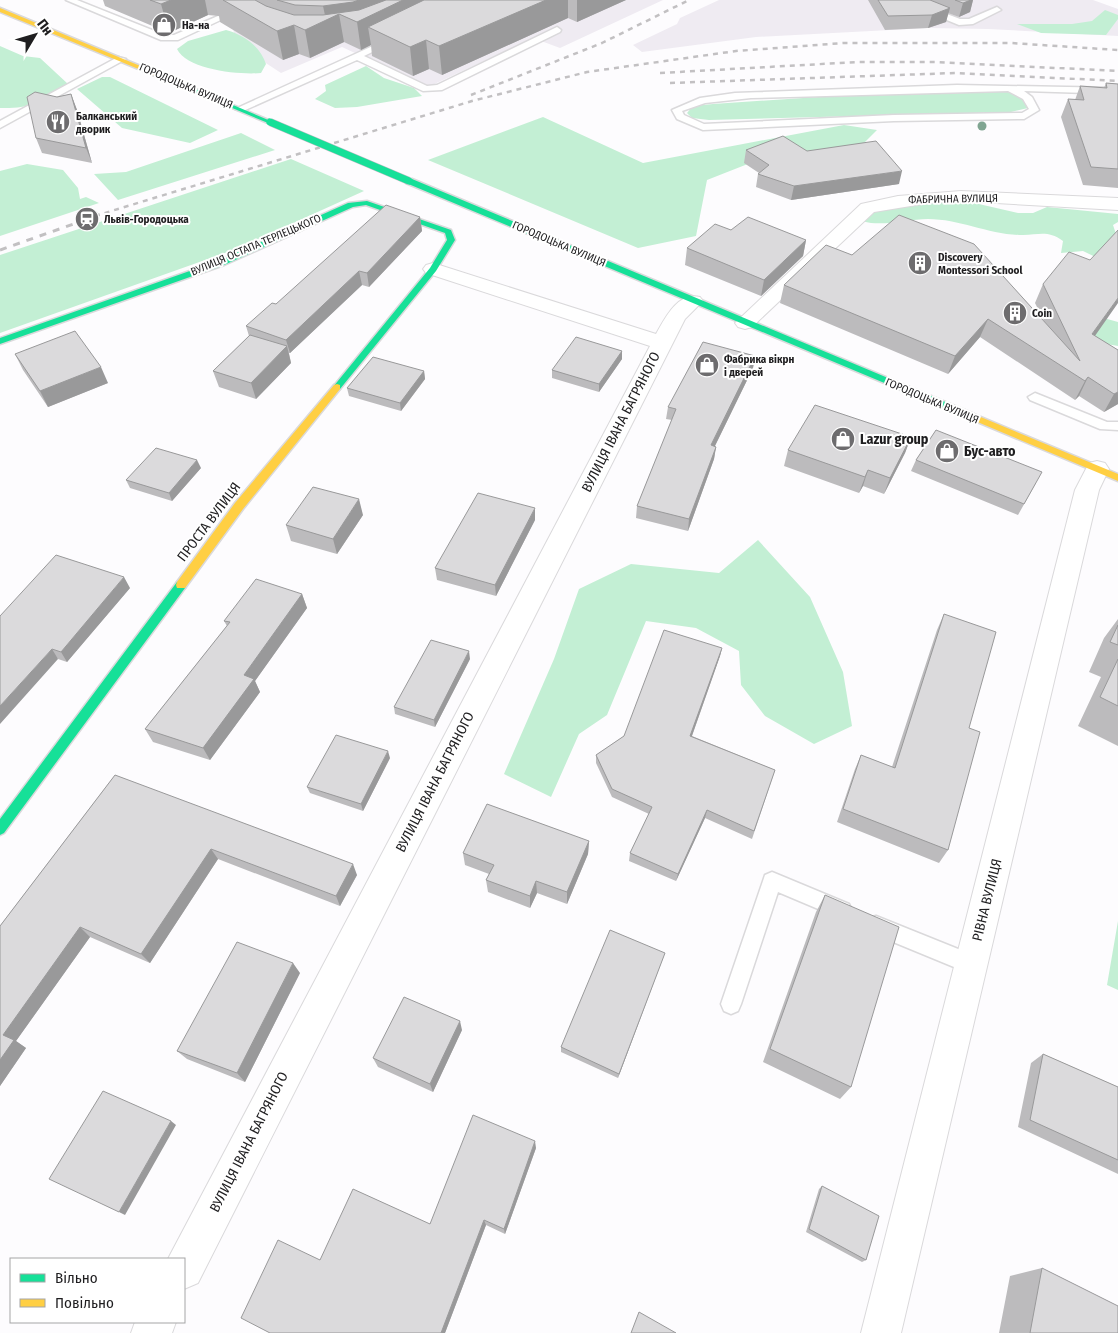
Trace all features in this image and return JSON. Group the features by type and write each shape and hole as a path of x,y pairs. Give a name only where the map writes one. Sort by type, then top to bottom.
{"main road":[{"name":"ГОРОДОЦЬКА ВУЛИЦЯ","path":"0,10 121,59 745,323 1108,473"},
{"name":"ВУЛИЦЯ ОСТАПА ТЕРЛЕЦЬКОГО","path":"0,341 221,263 351,205 367,203 448,232 451,240"},
{"name":"ПРОСТА ВУЛИЦЯ","path":"0,829 239,506 433,269 451,240"}],"street":[{"name":"ФАБРИЧНА ВУЛИЦЯ","path":"745,323 868,208 890,202 926,198 978,197 1118,204"},
{"path":"433,269 662,343"},
{"name":"ВУЛИЦЯ ІВАНА БАГРЯНОГО","path":"185,1267 676,316 693,301"},
{"name":"РІВНА ВУЛИЦЯ","path":"881,1333 1087,490 1108,473"}],"lane":[{"path":"70,0 161,37 175,38 221,18"},
{"path":"902,0 959,22 970,22 997,10"},
{"path":"358,57 426,90 438,88 556,30"},
{"path":"240,109 403,35"},
{"path":"0,124 121,59"},
{"path":"1012,90 1025,95 1033,102 1034,110 1024,116 894,118 703,127 680,117 677,110 690,102 776,94 892,89 1012,90 1118,91"},
{"path":"1035,397 1105,426 1118,426"},
{"path":"731,1004 772,881 971,964"}],"shaded area":[{"path":"203,0 663,0 560,48 533,38 428,87 342,47 281,73 237,44 228,10"},
{"path":"719,0 1093,0 1118,9 1118,36 988,29 928,28 756,37 642,52 633,45 677,24 680,18"}],"green space":[{"path":"1105,10 1118,15 1118,19 1106,35 1041,33 1017,24 1072,24 1092,21"},
{"path":"226,30 245,38 260,52 266,64 261,73 215,70 191,62 177,49 188,41"},
{"path":"0,46 23,56 40,58 68,84 55,96 37,104 0,108"},
{"path":"366,66 384,78 414,88 422,96 357,107 335,108 315,99 326,91 325,85"},
{"path":"102,77 110,77 218,130 190,143 122,128 77,89"},
{"path":"893,92 1008,92 1017,94 1027,102 1028,108 1011,112 709,120 692,118 687,113 693,106"},
{"path":"543,117 643,163 844,125 877,130 861,146 763,158 707,180 696,236 638,248 428,160"},
{"path":"241,133 275,150 118,200 94,174 126,172"},
{"path":"291,159 364,191 236,249 0,333 0,255"},
{"path":"27,164 63,170 78,188 80,199 86,197 99,203 0,236 0,171"},
{"path":"957,199 1018,213 1033,213 1047,207 1118,214 1118,222 1113,225 1116,234 1112,265 1083,251 1061,253 1063,241 1047,234 1007,234 951,221 928,219 877,223 858,220 849,215 879,204"},
{"path":"1075,310 1118,322 1118,346 1095,342"},
{"path":"758,540 810,597 843,672 852,726 814,744 765,716 741,685 739,651 696,628 646,621 607,715 579,734 551,797 504,774 554,659 579,589 631,564 719,573"},
{"path":"1118,921 1118,990 1107,985"}],"building":[{"path":"150,0 171,0 161,4"},
{"path":"223,0 255,0 266,6 294,15 323,15 359,10 386,0 403,0 357,22 339,14 305,30 294,25 277,31"},
{"path":"277,0 359,0 323,6 295,5"},
{"path":"424,0 546,0 439,46 426,40 410,47 368,27"},
{"path":"878,0 930,0 950,8 932,15 888,16"},
{"path":"955,0 971,0 963,3"},
{"path":"1106,83 1118,84 1118,169 1091,167 1068,99 1084,100 1080,86 1107,88"},
{"path":"35,92 57,97 71,94 86,148 36,138 27,97"},
{"path":"783,136 807,151 876,141 902,171 794,186 758,174 769,165 746,150"},
{"path":"386,205 420,217 367,273 359,271 286,340 246,326 272,303 276,304"},
{"path":"899,215 974,244 1080,361 1043,284 1069,252 1090,260 1118,230 1118,298 1092,334 1118,350 1118,392 1114,394 1088,377 1085,381 988,319 955,356 784,285 826,245 852,255"},
{"path":"748,217 806,240 764,280 687,248 715,224 731,230"},
{"path":"75,331 101,367 40,391 15,354"},
{"path":"250,335 287,346 251,383 213,371"},
{"path":"576,337 622,351 599,384 552,370"},
{"path":"703,342 755,356 711,445 716,447 689,519 637,506 676,409 668,407"},
{"path":"373,357 424,371 400,403 347,388"},
{"path":"815,405 911,437 890,478 868,470 865,477 788,450"},
{"path":"936,430 1042,472 1024,504 916,460"},
{"path":"156,448 197,460 169,493 126,480"},
{"path":"313,487 359,499 333,539 286,525"},
{"path":"478,493 535,508 495,585 435,568"},
{"path":"56,555 124,577 61,652 52,649 0,706 0,616"},
{"path":"256,579 302,594 244,675 254,679 203,748 145,729 230,622 224,621"},
{"path":"944,614 996,632 969,728 980,732 948,850 843,809 861,755 895,768"},
{"path":"1118,625 1118,645 1110,642"},
{"path":"664,630 722,648 690,736 775,770 754,831 707,810 678,874 630,853 652,807 612,789 596,755 624,736"},
{"path":"431,640 469,651 434,720 394,707"},
{"path":"1118,659 1118,706 1100,697"},
{"path":"336,735 388,751 361,804 307,787"},
{"path":"115,775 353,864 336,896 211,849 141,954 80,927 3,1035 14,1040 0,1060 0,926"},
{"path":"487,804 589,841 567,892 536,881 530,896 486,880 494,865 463,853"},
{"path":"825,895 899,927 851,1087 770,1049"},
{"path":"610,930 665,953 619,1074 561,1047"},
{"path":"237,942 293,963 237,1073 177,1051"},
{"path":"404,997 460,1021 430,1084 373,1058"},
{"path":"1043,1054 1118,1087 1118,1160 1030,1120"},
{"path":"103,1091 171,1121 119,1212 49,1179"},
{"path":"473,1115 535,1141 504,1229 484,1220 441,1333 270,1333 241,1318 278,1240 320,1260 353,1189 430,1224"},
{"path":"822,1186 879,1216 866,1260 809,1229"},
{"path":"1042,1268 1118,1306 1118,1333 1030,1333"},
{"path":"639,1312 676,1333 631,1333"}],"railway":[{"path":"471,95 602,43 689,0"},
{"path":"95,216 472,101 587,72 736,51 843,43 1011,43 1118,50"},
{"path":"660,73 858,62 935,62 1118,71"},
{"path":"670,83 955,73 1118,81"},
{"path":"0,250 99,215"}],"traffic: fast":[{"path":"177,83 270,122"},
{"path":"270,122 409,181"},
{"path":"409,181 971,416"},
{"path":"0,341 221,263 351,205 367,203 448,232 451,240 433,269 337,387"},
{"path":"0,829 181,585"}],"traffic: slow":[{"path":"0,10 177,83"},
{"path":"181,585 239,506 337,387"},
{"path":"971,416 1118,478"}],"place":[{"name":"На-на","path":"164,25"},
{"name":"Балканський дворик","path":"58,122"},
{"name":"Львів-Городоцька","path":"87,219"},
{"name":"Discovery Montessori School","path":"920,263"},
{"name":"Coin","path":"1015,313"},
{"name":"Фабрика вікрн і дверей","path":"707,365"},
{"name":"Lazur group","path":"843,439"},
{"name":"Бус-авто","path":"947,451"}]}
